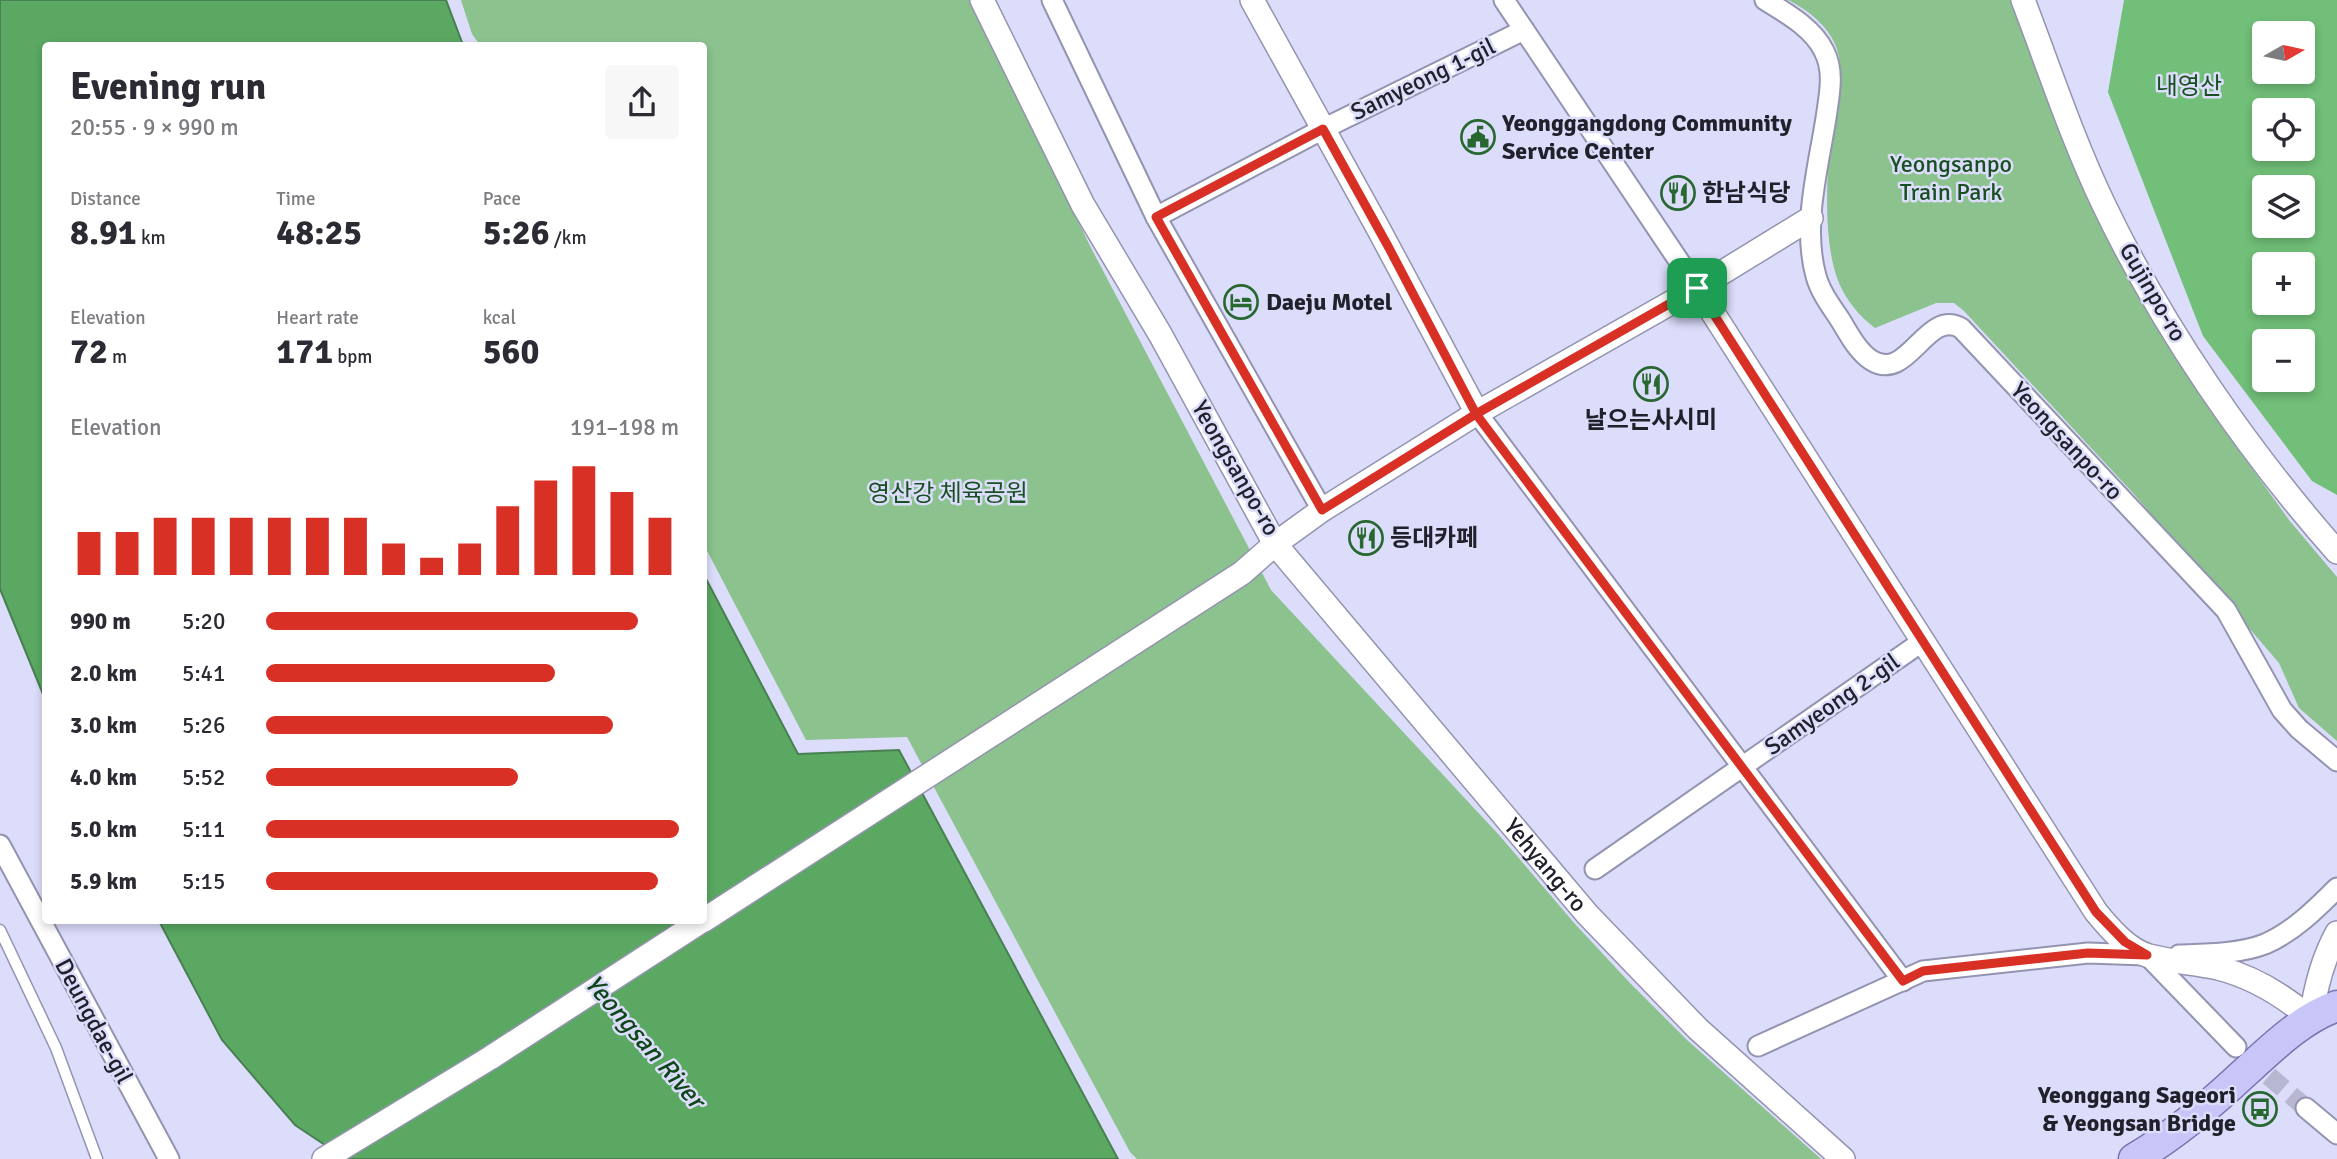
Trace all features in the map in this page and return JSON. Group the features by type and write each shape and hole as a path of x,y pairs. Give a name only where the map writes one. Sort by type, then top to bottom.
{"main road":[{"path":"2134,1159 2205,1106 2276,1044 2324,1012"}],"street":[{"name":"Yeongsanpo-ro","path":"982,0 1083,205 1160,334 1275,544 1322,510 1476,414 1697,288 1811,218"},
{"path":"1052,0 1156,217 1322,510"},
{"name":"Samyeong 1-gil","path":"1252,0 1389,248 1476,414"},
{"name":"Samyeong 1-gil","path":"1504,0 1697,288"},
{"name":"Yeongsanpo-ro","path":"1765,0 1815,36 1829,61 1830,91 1811,218 1812,256 1817,279 1827,299 1864,354 1879,363 1894,362 1905,356 1934,329 1947,323 1961,328 2227,610 2282,710 2299,729 2337,761"},
{"name":"Gujinpo-ro","path":"2023,0 2103,202 2153,296 2264,464 2294,504 2337,552"},
{"name":"Samyeong 1-gil","path":"1156,217 1323,129 1524,30"},
{"path":"1697,288 2096,912 2125,942 2147,955 2236,1047"},
{"name":"Samyeong 2-gil","path":"1476,414 1903,981"},
{"path":"707,917 1242,573 1275,544"},
{"name":"Yehyang-ro","path":"1275,544 1587,914 1698,1029 1843,1159"},
{"name":"Samyeong 2-gil","path":"1595,869 1923,641"},
{"name":"Deungdae-gil","path":"0,845 42,923"},
{"path":"1758,1046 1923,971 2088,953 2202,954 2264,944 2299,924 2337,888"},
{"name":"Deungdae-gil","path":"43,924 169,1159"},
{"path":"324,1159 490,1058 697,924"},
{"path":"2324,1012 2315,990 2328,949 2337,933"},
{"path":"2147,955 2220,969 2266,985 2287,998 2324,1012"},
{"path":"2306,1108 2337,1134"}],"lane":[{"path":"0,930 56,1048 97,1159"}],"green space":[{"name":"영산강 체육공원","path":"461,0 972,0 1090,246 1271,590 1499,835 1630,983 1687,1040 1821,1159 1137,1159 1130,1152 907,737 806,740 707,551 707,42 478,42 472,34"},
{"name":"Yeongsanpo Train Park","path":"1788,0 2011,0 2040,76 2174,353 2223,428 2289,520 2337,577 2337,741 2299,708 2279,663 2133,493 1964,311 1954,303 1936,303 1875,328 1850,302 1839,283 1833,264 1827,220 1830,149 1839,73 1838,53 1826,29 1804,9"},
{"name":"내영산","path":"2124,0 2337,0 2337,495 2312,481 2203,336 2108,92"}],"water":[{"path":"0,0 446,0 462,42 42,42 42,692 0,589"},
{"name":"Yeongsan River","path":"707,581 798,754 899,750 1118,1159 346,1159 295,1125 222,1040 161,924 707,924"}],"tunnel":[{"path":"2247,1057 2306,1108"}],"place":[{"name":"Yeonggangdong Community Service Center","path":"1478,137"},
{"name":"한남식당","path":"1678,193"},
{"name":"Daeju Motel","path":"1241,302"},
{"name":"날으는사시미","path":"1651,384"},
{"name":"등대카페","path":"1366,538"},
{"name":"Yeonggang Sageori & Yeongsan Bridge","path":"2260,1109"}],"route":[{"path":"1697,288 1476,414 1323,129 1156,217 1322,510 1476,414 1903,981 1923,971 1946,968 2088,953 2147,955 2125,942 2096,912 1697,288"}]}
